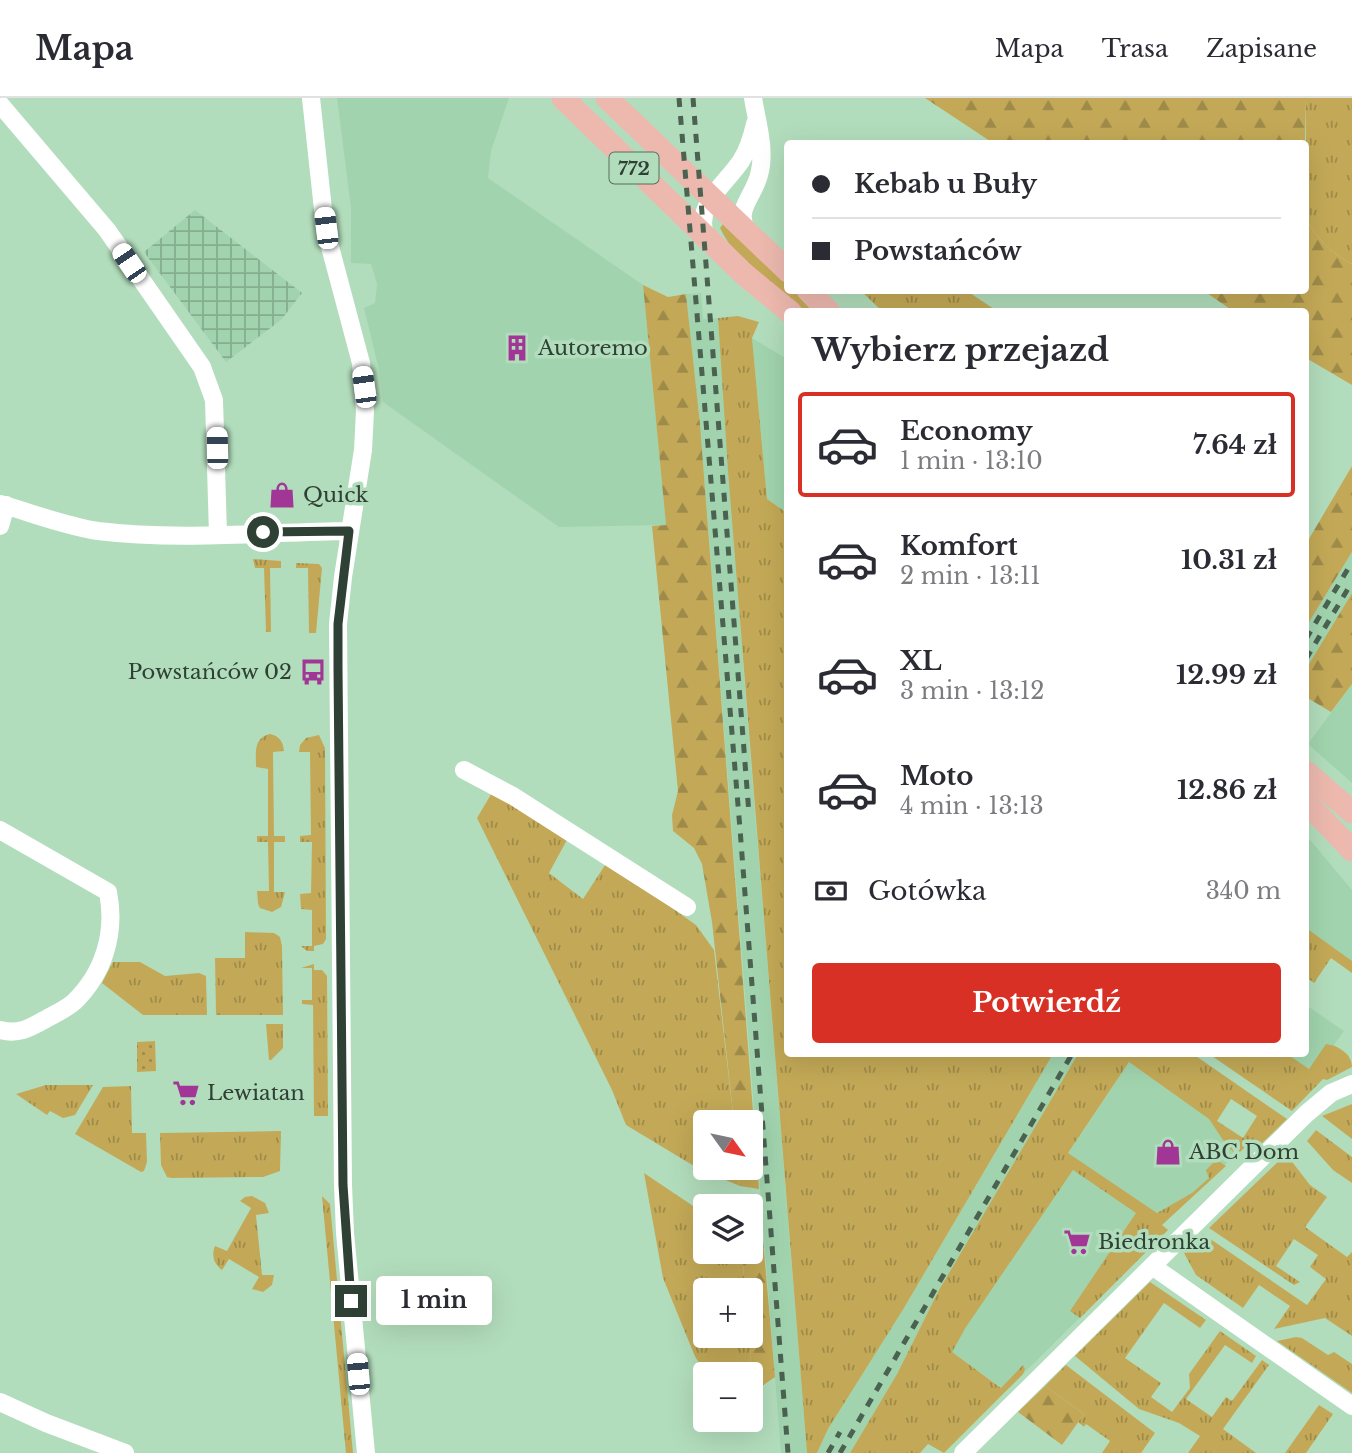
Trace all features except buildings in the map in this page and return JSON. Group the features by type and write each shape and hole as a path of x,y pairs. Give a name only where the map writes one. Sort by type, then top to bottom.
{"main road":[{"name":"772","path":"562,98 675,208 706,219 737,210 747,232 784,267"},
{"name":"772","path":"607,98 706,219 745,275 785,308"},
{"path":"812,294 826,308"},
{"path":"1309,775 1352,812"},
{"path":"1309,805 1352,850"}],"street":[{"path":"311,98 326,228 361,363 364,387 363,450 342,577 338,646 343,1185 366,1453"},
{"path":"737,210 755,188 761,169 761,149 753,98"},
{"path":"0,104 107,230 202,367 212,391 215,411 218,534"},
{"path":"706,219 744,156 756,120"},
{"path":"0,526 3,505 96,530 184,535 349,531"},
{"path":"464,770 513,796 687,907"},
{"path":"0,830 108,892 111,908 111,925 103,960 92,981 72,1004 16,1033 0,1030"},
{"path":"963,1453 1323,1099 1352,1084"},
{"path":"1152,1266 1352,1406"},
{"path":"0,1402 125,1453"}],"shaded area":[{"path":"337,98 509,98 491,151 488,178 643,285 666,525 559,527 383,402 379,370 364,308 375,303 377,284 371,264 351,263 351,208"},
{"path":"195,210 302,293 281,320 226,362 144,252"},
{"path":"701,293 703,319 718,318 807,1453 781,1453 763,1224 763,1194 761,1194 760,1180 763,1180 763,1110 754,1110 700,424 686,294"},
{"path":"752,338 784,357 784,511 767,499"},
{"path":"1352,552 1352,593 1309,664 1309,622"},
{"path":"1352,684 1352,783 1309,743"},
{"path":"1309,839 1352,890 1352,973 1309,941"},
{"path":"1309,1007 1344,1031 1334,1045 1349,1056 1323,1079 1291,1057 1309,1057"},
{"path":"1051,1057 1076,1057 939,1290 897,1374 850,1453 817,1453 828,1429 904,1308"},
{"path":"1129,1062 1249,1142 1162,1225 1168,1230 1006,1391 946,1348 976,1291"}],"green space":[{"path":"925,98 1306,98 1305,140 988,140"},
{"path":"1306,98 1352,98 1352,264 1326,245 1309,224 1309,140 1306,140"},
{"path":"723,224 784,281 784,294 797,294 812,308 802,308 770,284 747,264 727,241 720,228"},
{"path":"1309,224 1326,245 1352,264 1352,385 1309,360 1309,308 1229,308 1208,294 1309,294"},
{"path":"643,285 668,297 686,294 700,424 753,1110 733,1110 712,922 702,864 694,848 673,831 672,815 678,791 652,526 666,525"},
{"path":"864,294 972,294 992,308 879,308"},
{"path":"738,316 759,322 752,338 767,499 784,511 784,1057 1051,1057 904,1308 828,1429 817,1453 807,1453 718,318"},
{"path":"1352,466 1352,552 1309,622 1309,539"},
{"path":"253,559 281,561 281,568 270,568 271,632 266,632 264,568 255,568"},
{"path":"296,563 319,564 322,568 316,633 309,633 308,568 296,568"},
{"path":"1352,593 1352,684 1331,712 1309,699 1309,664"},
{"path":"270,734 280,740 284,751 273,752 274,836 285,836 285,842 274,842 274,892 285,892 281,907 272,912 260,908 257,891 269,891 268,842 257,842 257,836 268,836 268,769 256,767 256,751 261,739"},
{"path":"319,735 325,748 326,939 323,944 314,946 314,951 307,951 301,946 312,946 312,910 301,909 300,894 311,893 312,842 300,842 300,836 311,835 310,752 299,752 300,745 306,738"},
{"path":"493,791 568,838 549,873 583,899 607,862 696,925 714,950 733,1110 693,1110 693,1165 626,1125 612,1090 477,818"},
{"path":"1309,930 1352,961 1352,973 1331,958 1314,983 1309,979"},
{"path":"245,932 274,933 280,937 283,1015 216,1015 215,958 245,958"},
{"path":"113,962 140,962 165,976 199,973 206,976 207,1015 143,1015 102,983"},
{"path":"314,964 314,970 322,970 327,976 328,1116 314,1116 313,1005 302,1004 302,1000 312,1000 312,968 301,968"},
{"path":"266,1024 283,1024 283,1048 271,1060 269,1060"},
{"path":"155,1041 156,1071 137,1072 137,1042"},
{"path":"1326,1044 1344,1051 1350,1058 1352,1067 1327,1080 1323,1079 1292,1111 1213,1057 1291,1057 1309,1069"},
{"path":"1076,1057 1197,1057 1287,1119 1257,1148 1249,1143 1237,1155 1227,1146 1209,1119 1129,1062 1068,1153 1157,1213 1192,1193 1209,1178 1206,1170 1213,1163 1220,1162 1226,1166 1162,1225 1168,1230 1080,1318 1070,1311 1136,1213 1073,1170 966,1327 952,1352 1001,1388 1023,1365 1023,1374 944,1453 928,1444 920,1453 850,1453 897,1374 939,1290","holes":["1231,1099 1257,1116 1243,1138 1217,1121"]},
{"path":"46,1085 93,1085 75,1115 63,1118 50,1111 47,1115 16,1094"},
{"path":"131,1086 132,1133 146,1133 147,1162 141,1172 75,1134 103,1087"},
{"path":"1352,1104 1352,1139 1322,1116"},
{"path":"1316,1130 1352,1157 1352,1183 1333,1170 1307,1141"},
{"path":"281,1131 280,1171 263,1177 171,1178 167,1177 161,1165 160,1133"},
{"path":"1286,1154 1310,1185 1327,1197 1305,1227 1347,1257 1352,1252 1352,1336 1325,1318 1274,1329 1290,1306 1259,1285 1243,1308 1196,1275 1184,1253 1203,1234 1307,1305 1326,1279 1310,1267 1318,1255 1294,1239 1276,1266 1300,1282 1294,1285 1209,1228"},
{"path":"644,1173 693,1206 693,1264 743,1264 744,1278 693,1278 693,1348 750,1348 751,1362 698,1362 663,1278"},
{"path":"726,1180 739,1180 740,1186"},
{"path":"739,1180 758,1180 759,1189 740,1186"},
{"path":"252,1196 265,1203 269,1213 256,1215 262,1275 274,1275 272,1285 263,1292 252,1289 259,1277 229,1259 222,1270 213,1256 215,1246 227,1251 251,1208 240,1201"},
{"path":"322,1196 330,1204 353,1453 346,1453"},
{"path":"763,1240 775,1377 763,1385 763,1362 751,1362 750,1348 763,1348 763,1278 744,1278 743,1264 763,1264"},
{"path":"1150,1282 1206,1320 1200,1328 1164,1303 1125,1358 1161,1383 1151,1397 1172,1412 1190,1388 1189,1374 1220,1331 1256,1356 1252,1363 1225,1345 1186,1399 1212,1417 1226,1397 1232,1401 1262,1360 1269,1365 1223,1429 1256,1453 1188,1453 1200,1436 1179,1423 1139,1409 1075,1356"},
{"path":"1296,1337 1328,1355 1334,1352 1352,1364 1352,1393 1277,1341"},
{"path":"1066,1365 1155,1433 1141,1453 1102,1453 1110,1441 1086,1424 1084,1427 1078,1422 1084,1414 1045,1386"},
{"path":"1045,1386 1084,1414 1062,1445 1018,1412"},
{"path":"1319,1405 1333,1414 1306,1453 1285,1453"}],"railway":[{"path":"679,98 740,829 788,1453"},
{"path":"693,98 749,814"},
{"path":"1309,634 1352,562"},
{"path":"1309,654 1352,582"},
{"path":"840,1453 1070,1057"},
{"path":"828,1453 840,1432"}],"place":[{"name":"Autoremo","path":"517,348"},
{"name":"Quick","path":"282,495"},
{"name":"Powstańców 02","path":"313,672"},
{"name":"Lewiatan","path":"186,1093"},
{"name":"ABC Dom","path":"1168,1152"},
{"name":"Biedronka","path":"1077,1242"}],"route":[{"path":"263,532 349,531 338,624 338,668 343,1185 351,1301"}]}
